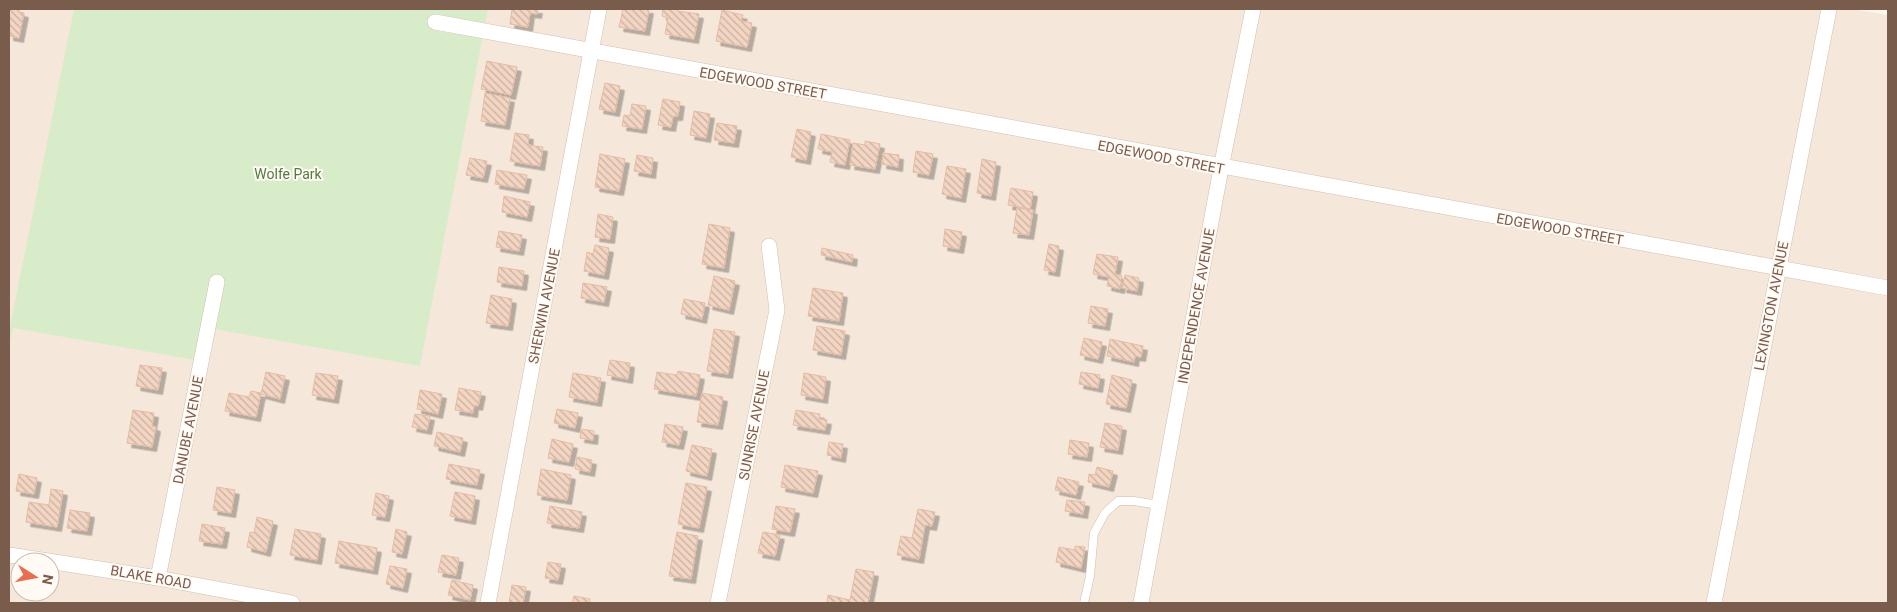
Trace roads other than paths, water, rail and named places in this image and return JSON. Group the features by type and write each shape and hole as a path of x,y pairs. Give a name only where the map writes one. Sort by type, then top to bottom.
{"street":[{"name":"SHERWIN AVENUE","path":"488,603 599,9"},
{"name":"INDEPENDENCE AVENUE","path":"1141,603 1221,168 1253,9"},
{"name":"LEXINGTON AVENUE","path":"1714,603 1829,9"},
{"name":"EDGEWOOD STREET","path":"435,22 1221,168 1888,288"},
{"name":"SUNRISE AVENUE","path":"718,603 777,310 769,246"},
{"name":"DANUBE AVENUE","path":"158,578 217,282"},
{"name":"BLAKE ROAD","path":"9,555 158,578 292,603"}],"lane":[{"path":"1084,603 1090,576 1094,533 1105,514 1118,501 1134,501 1159,505"}],"park label":[{"name":"Wolfe Park","path":"288,174"}]}
